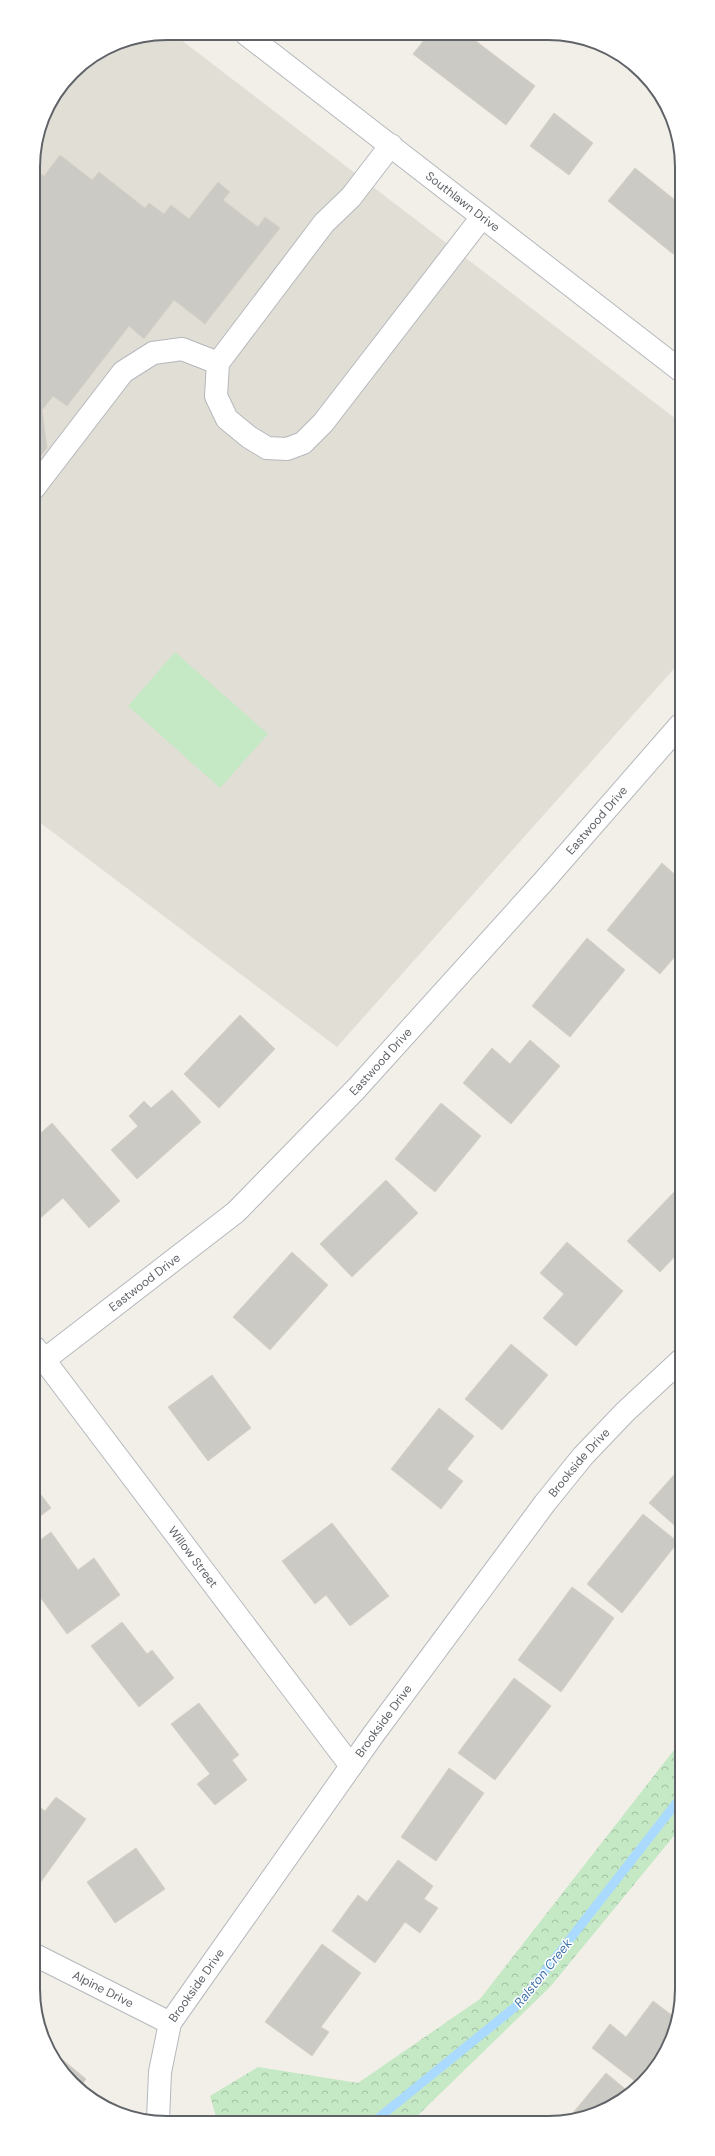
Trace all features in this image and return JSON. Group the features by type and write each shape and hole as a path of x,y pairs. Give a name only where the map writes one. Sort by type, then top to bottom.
{"street":[{"name":"Southlawn Drive","path":"254,40 675,366"},
{"path":"391,145 351,196 324,223 218,363 216,396 227,419 249,437 267,448 287,449 303,443 323,423 482,217"},
{"path":"40,480 123,372 153,353 182,349 218,363"},
{"name":"Eastwood Drive","path":"40,1353 236,1212 357,1088 543,882 675,731"},
{"name":"Willow Street","path":"40,1355 350,1766"},
{"name":"Brookside Drive","path":"158,2115 160,2072 170,2023 350,1766 545,1503 583,1456 625,1412 675,1366"},
{"name":"Alpine Drive","path":"40,1957 170,2023"}],"shaded area":[{"path":"181,40 675,418 675,668 337,1047 40,823 41,150 44,134 53,111 72,83 96,61 111,53 142,42"}],"green space":[{"path":"175,652 268,734 220,788 128,706"},
{"path":"675,1749 675,1835 550,1987 417,2116 216,2116 210,2096 258,2067 358,2083 480,1999"}],"building":[{"path":"424,40 475,40 535,86 506,125 413,54"},
{"path":"554,113 593,143 569,175 530,146"},
{"path":"60,155 92,180 99,172 145,208 149,203 164,214 171,205 189,219 218,182 230,192 223,200 258,227 265,217 280,228 205,324 174,300 144,339 129,326 67,406 53,396 42,410 47,448 40,457 40,173 44,176"},
{"path":"635,168 675,200 675,252 673,254 608,201"},
{"path":"662,863 675,875 675,956 660,974 607,930"},
{"path":"587,938 625,970 570,1037 532,1006"},
{"path":"240,1015 275,1049 219,1108 184,1074"},
{"path":"530,1040 560,1066 511,1124 463,1083 492,1048 510,1064"},
{"path":"172,1090 201,1122 137,1179 111,1150 138,1126 129,1116 144,1101 151,1108"},
{"path":"441,1103 481,1136 435,1192 395,1159"},
{"path":"52,1123 120,1201 89,1228 63,1198 40,1218 40,1134"},
{"path":"386,1180 418,1213 352,1277 320,1244"},
{"path":"675,1191 675,1256 660,1272 627,1241"},
{"path":"567,1242 623,1291 576,1346 543,1318 564,1294 540,1273"},
{"path":"292,1252 328,1285 270,1350 233,1317"},
{"path":"511,1344 548,1375 502,1430 465,1399"},
{"path":"212,1375 251,1428 208,1461 168,1407"},
{"path":"439,1408 474,1436 447,1469 463,1481 441,1509 391,1469"},
{"path":"675,1474 675,1526 649,1503"},
{"path":"40,1494 51,1508 40,1516"},
{"path":"643,1514 675,1540 675,1546 622,1613 587,1584"},
{"path":"332,1523 389,1596 350,1626 326,1595 315,1604 282,1561"},
{"path":"51,1532 78,1570 94,1558 120,1595 67,1634 40,1597 40,1540"},
{"path":"572,1587 614,1618 561,1692 518,1660"},
{"path":"122,1622 147,1654 152,1650 174,1678 139,1707 91,1646"},
{"path":"514,1678 551,1706 495,1780 458,1753"},
{"path":"199,1703 239,1755 232,1760 247,1780 215,1805 197,1784 210,1774 171,1724"},
{"path":"449,1768 484,1793 436,1861 401,1837"},
{"path":"56,1797 86,1819 40,1883 40,1808 45,1811"},
{"path":"136,1848 165,1889 115,1923 87,1882"},
{"path":"398,1860 433,1886 424,1899 438,1908 420,1933 405,1922 375,1963 332,1931 358,1895 367,1902"},
{"path":"322,1944 361,1973 321,2027 329,2032 312,2056 265,2022"},
{"path":"653,2001 673,2016 665,2038 654,2060 635,2081 592,2048 610,2024 626,2037"},
{"path":"61,2059 86,2079 82,2084"},
{"path":"606,2073 626,2089 619,2095 604,2103 572,2114"}],"waterway":[{"name":"Ralston Creek","path":"381,2116 520,2003 675,1805"}]}
